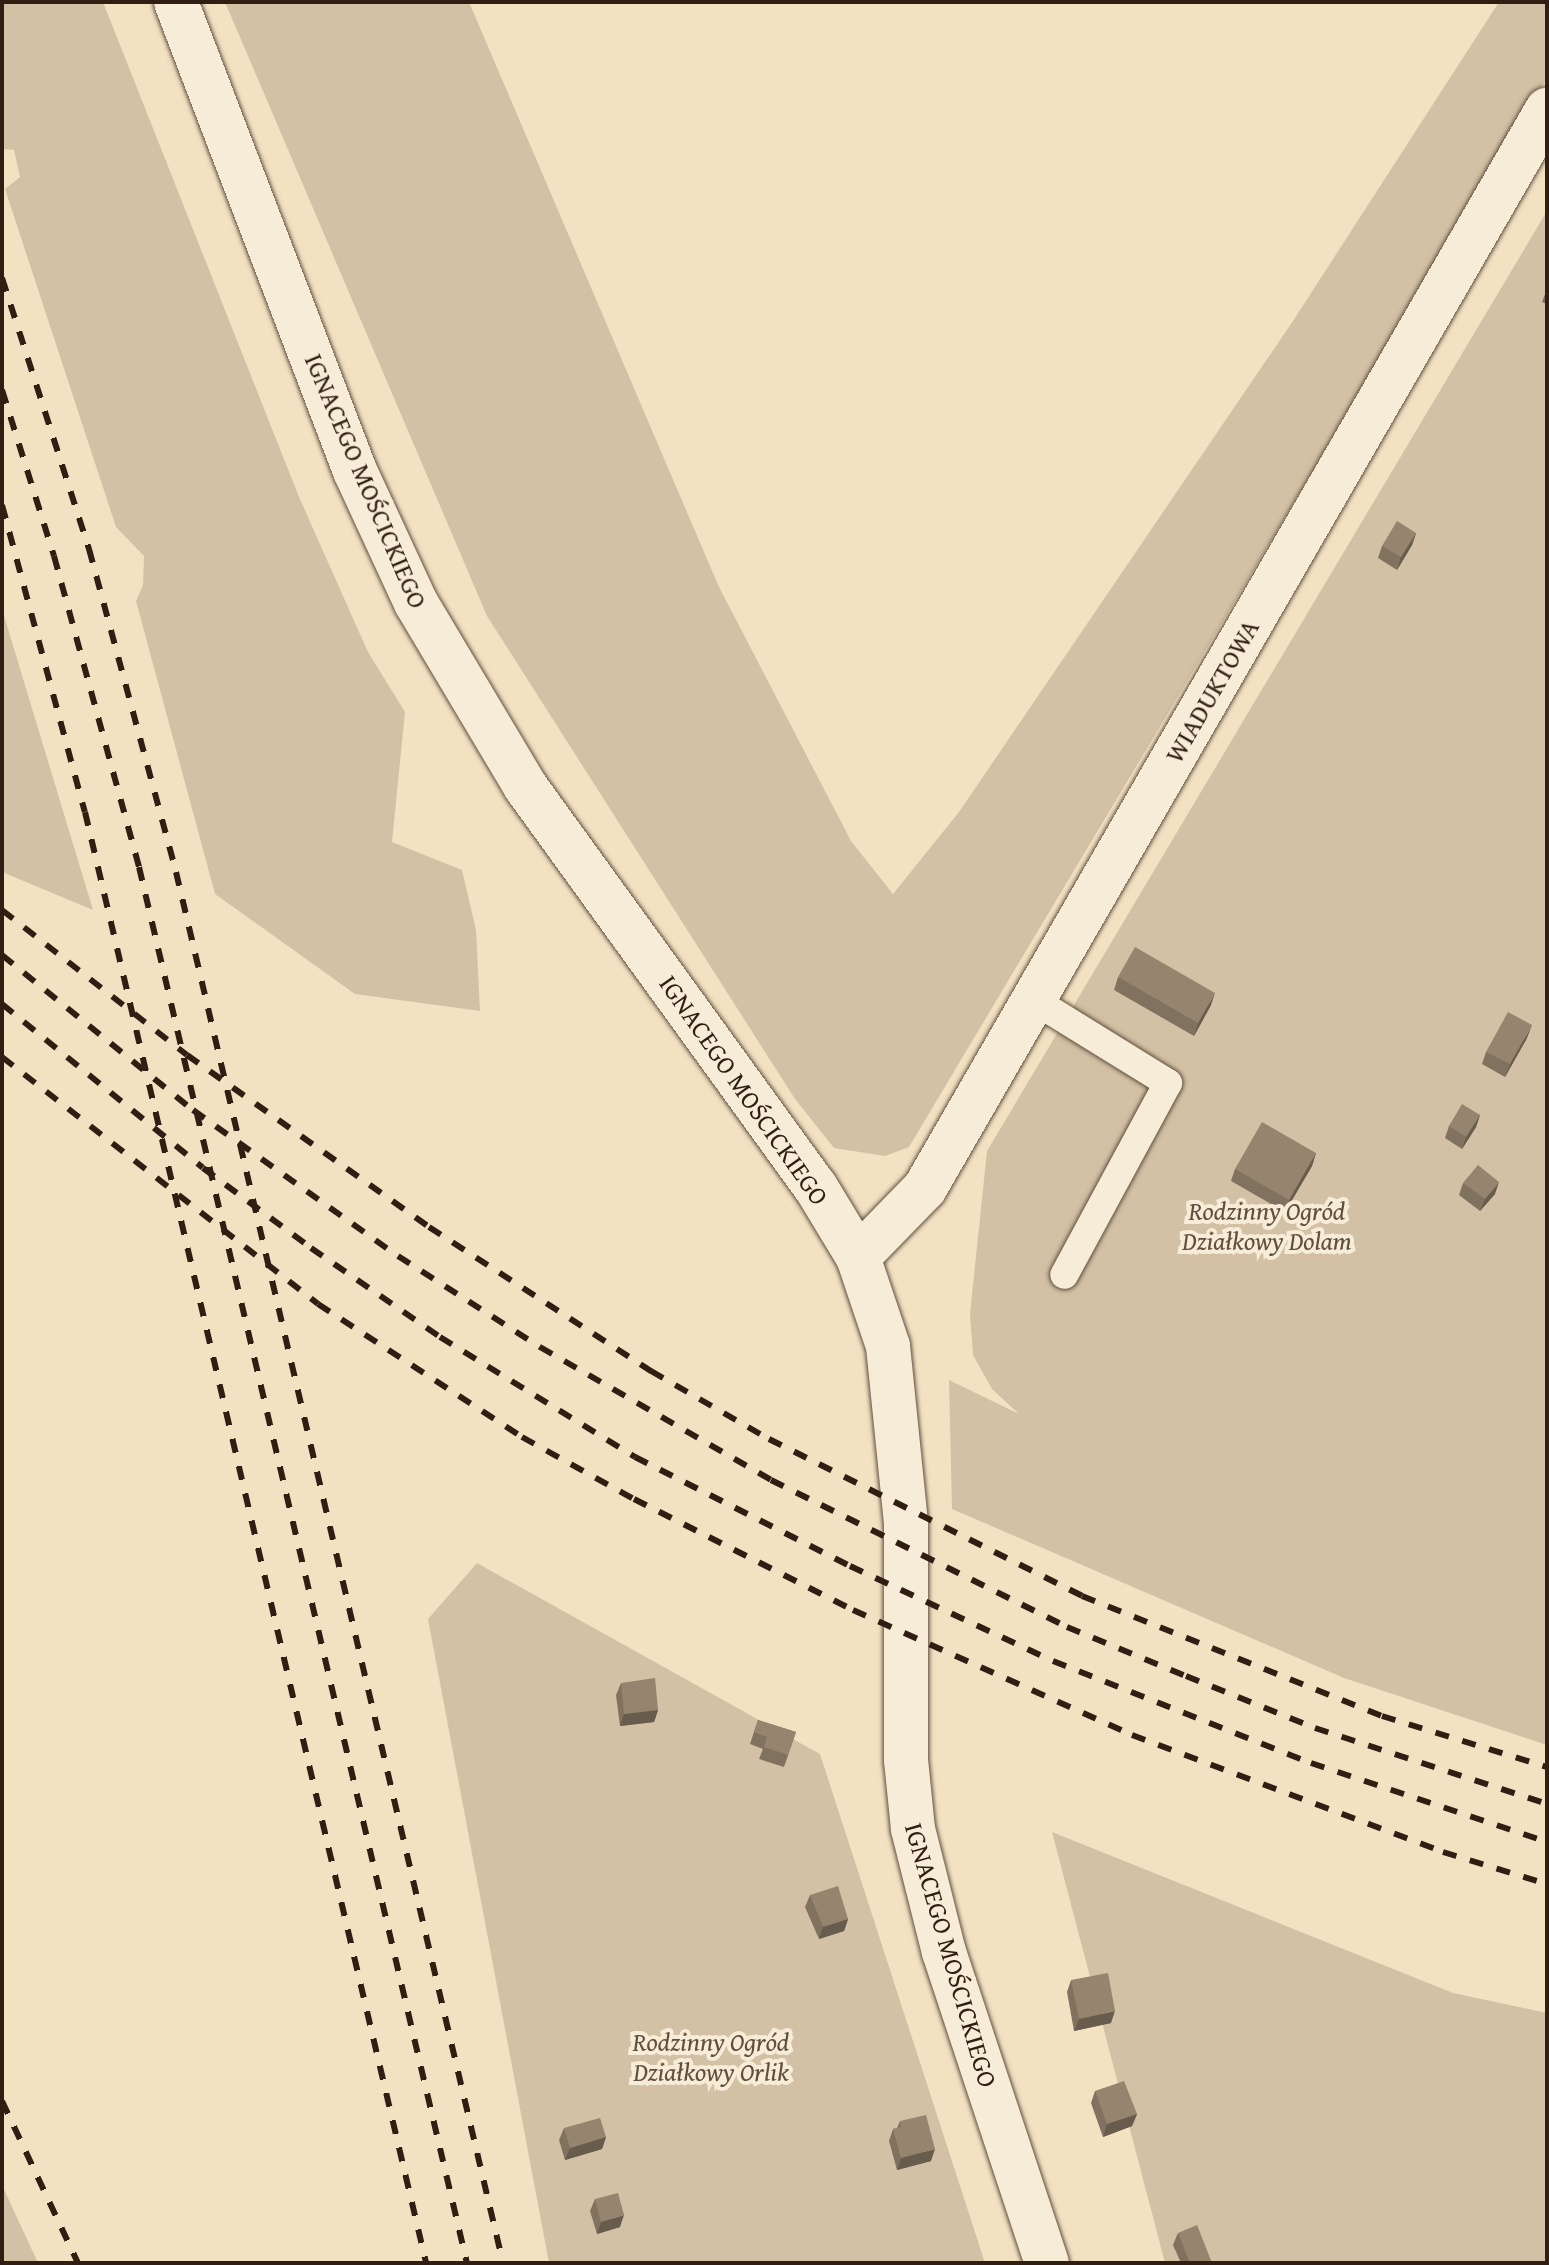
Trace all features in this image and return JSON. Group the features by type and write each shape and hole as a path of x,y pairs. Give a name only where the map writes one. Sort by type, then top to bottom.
{"street":[{"name":"IGNACEGO MOŚCICKIEGO","path":"176,2 355,471 416,603 525,786 815,1186 858,1257 888,1346 903,1495 906,1760 913,1829 944,1952 1047,2263"},
{"name":"WIADUKTOWA","path":"858,1257 925,1188 1547,110"}],"lane":[{"path":"1032,999 1168,1083 1064,1275"}],"green space":[{"path":"2,2 103,2 299,497 368,652 405,712 392,842 462,870 476,930 480,1011 355,994 215,894 136,601 143,585 144,556 116,527 5,189 20,177 14,150 2,149"},
{"path":"225,2 469,2 719,587 851,841 893,894 959,812 1293,321 1499,2 1547,2 1547,78 909,1147 885,1156 834,1148 795,1099 487,616"},
{"name":"Rodzinny Ogród Działkowy Dolam","path":"1547,211 1547,1745 1344,1678 952,1509 949,1380 1019,1414 992,1389 973,1355 970,1314 987,1151"},
{"path":"2,609 93,910 2,872"},
{"name":"Rodzinny Ogród Działkowy Orlik","path":"477,1563 820,1754 985,2263 549,2263 428,1619"},
{"path":"1052,1832 1453,1993 1547,2013 1547,2263 1165,2263"},
{"path":"2,2185 38,2263 2,2263"}],"building":[{"path":"1397,521 1416,533 1401,557 1382,546"},
{"path":"1135,947 1215,993 1198,1023 1118,977"},
{"path":"1508,1012 1532,1025 1510,1064 1486,1052"},
{"path":"1462,1104 1480,1115 1466,1137 1449,1126"},
{"path":"1262,1122 1316,1153 1289,1200 1235,1169"},
{"path":"1478,1165 1499,1182 1485,1199 1463,1183"},
{"path":"655,1678 658,1710 624,1714 621,1683"},
{"path":"758,1720 796,1732 788,1755 764,1747 767,1737 754,1732"},
{"path":"838,1886 848,1919 823,1927 810,1895"},
{"path":"1108,1973 1115,2011 1079,2019 1071,1980"},
{"path":"1124,2081 1137,2114 1107,2124 1095,2091"},
{"path":"926,2115 935,2149 901,2158 893,2129 901,2127 900,2121"},
{"path":"600,2118 606,2137 570,2148 564,2128"},
{"path":"618,2193 624,2215 601,2222 595,2199"},
{"path":"1197,2225 1212,2263 1190,2263 1178,2233"}],"railway":[{"path":"2,278 89,549 176,872 503,2263"},
{"path":"2,390 54,556 139,867 467,2263"},
{"path":"2,505 85,812 426,2263"},
{"path":"2,910 187,1055 429,1227 651,1371 769,1439 1082,1596 1382,1716 1547,1767"},
{"path":"2,955 193,1110 398,1256 540,1347 771,1480 1067,1627 1315,1728 1547,1804"},
{"path":"2,1004 203,1168 311,1248 440,1337 635,1457 850,1566 1053,1661 1311,1763 1547,1842"},
{"path":"2,1057 318,1304 522,1437 634,1499 853,1610 1132,1735 1443,1852 1547,1884"},
{"path":"2,2101 78,2263"}]}
